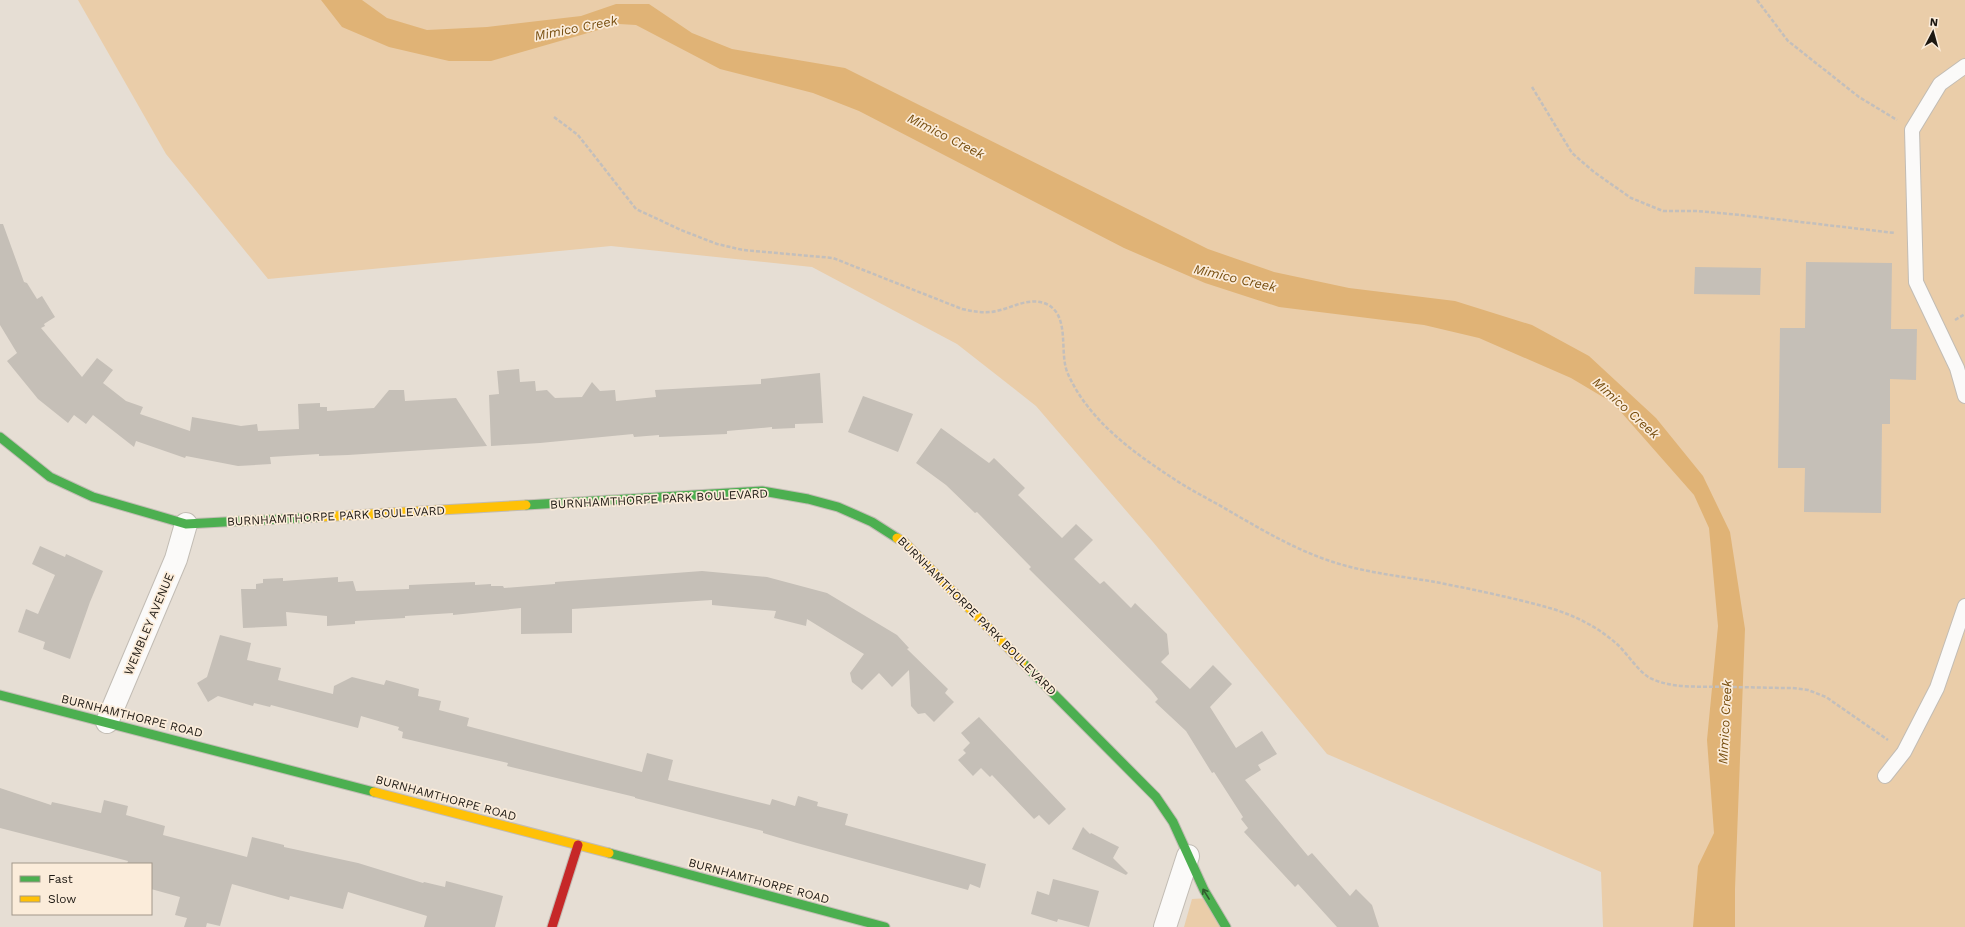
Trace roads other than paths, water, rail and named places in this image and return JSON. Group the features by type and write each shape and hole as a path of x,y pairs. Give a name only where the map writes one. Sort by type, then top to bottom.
{"street":[{"name":"BURNHAMTHORPE PARK BOULEVARD","path":"0,438 50,476 93,497 186,524 762,492 816,500 852,512 880,524 904,542 1156,797 1173,822 1204,890 1226,927"},
{"name":"WEMBLEY AVENUE","path":"107,722 176,559 186,524"},
{"name":"BURNHAMTHORPE ROAD","path":"0,695 578,845 885,927"},
{"path":"552,927 578,845"},
{"path":"1165,927 1188,856"}],"lane":[{"path":"1965,66 1940,84 1912,130 1916,282 1957,368 1965,396"},
{"path":"1885,776 1904,752 1937,688 1965,606"}],"water":[{"name":"Mimico Creek","path":"321,0 362,0 387,18 427,30 487,27 581,16 616,4 649,4 692,33 732,49 845,68 1208,249 1274,272 1349,288 1455,301 1532,325 1589,356 1656,418 1703,476 1730,532 1745,629 1735,889 1735,927 1693,927 1698,866 1714,833 1707,740 1718,626 1709,528 1694,495 1613,403 1571,378 1479,338 1424,325 1279,307 1205,283 1124,248 859,111 813,93 720,69 636,25 619,24 491,61 449,61 389,47 342,27"}]}
